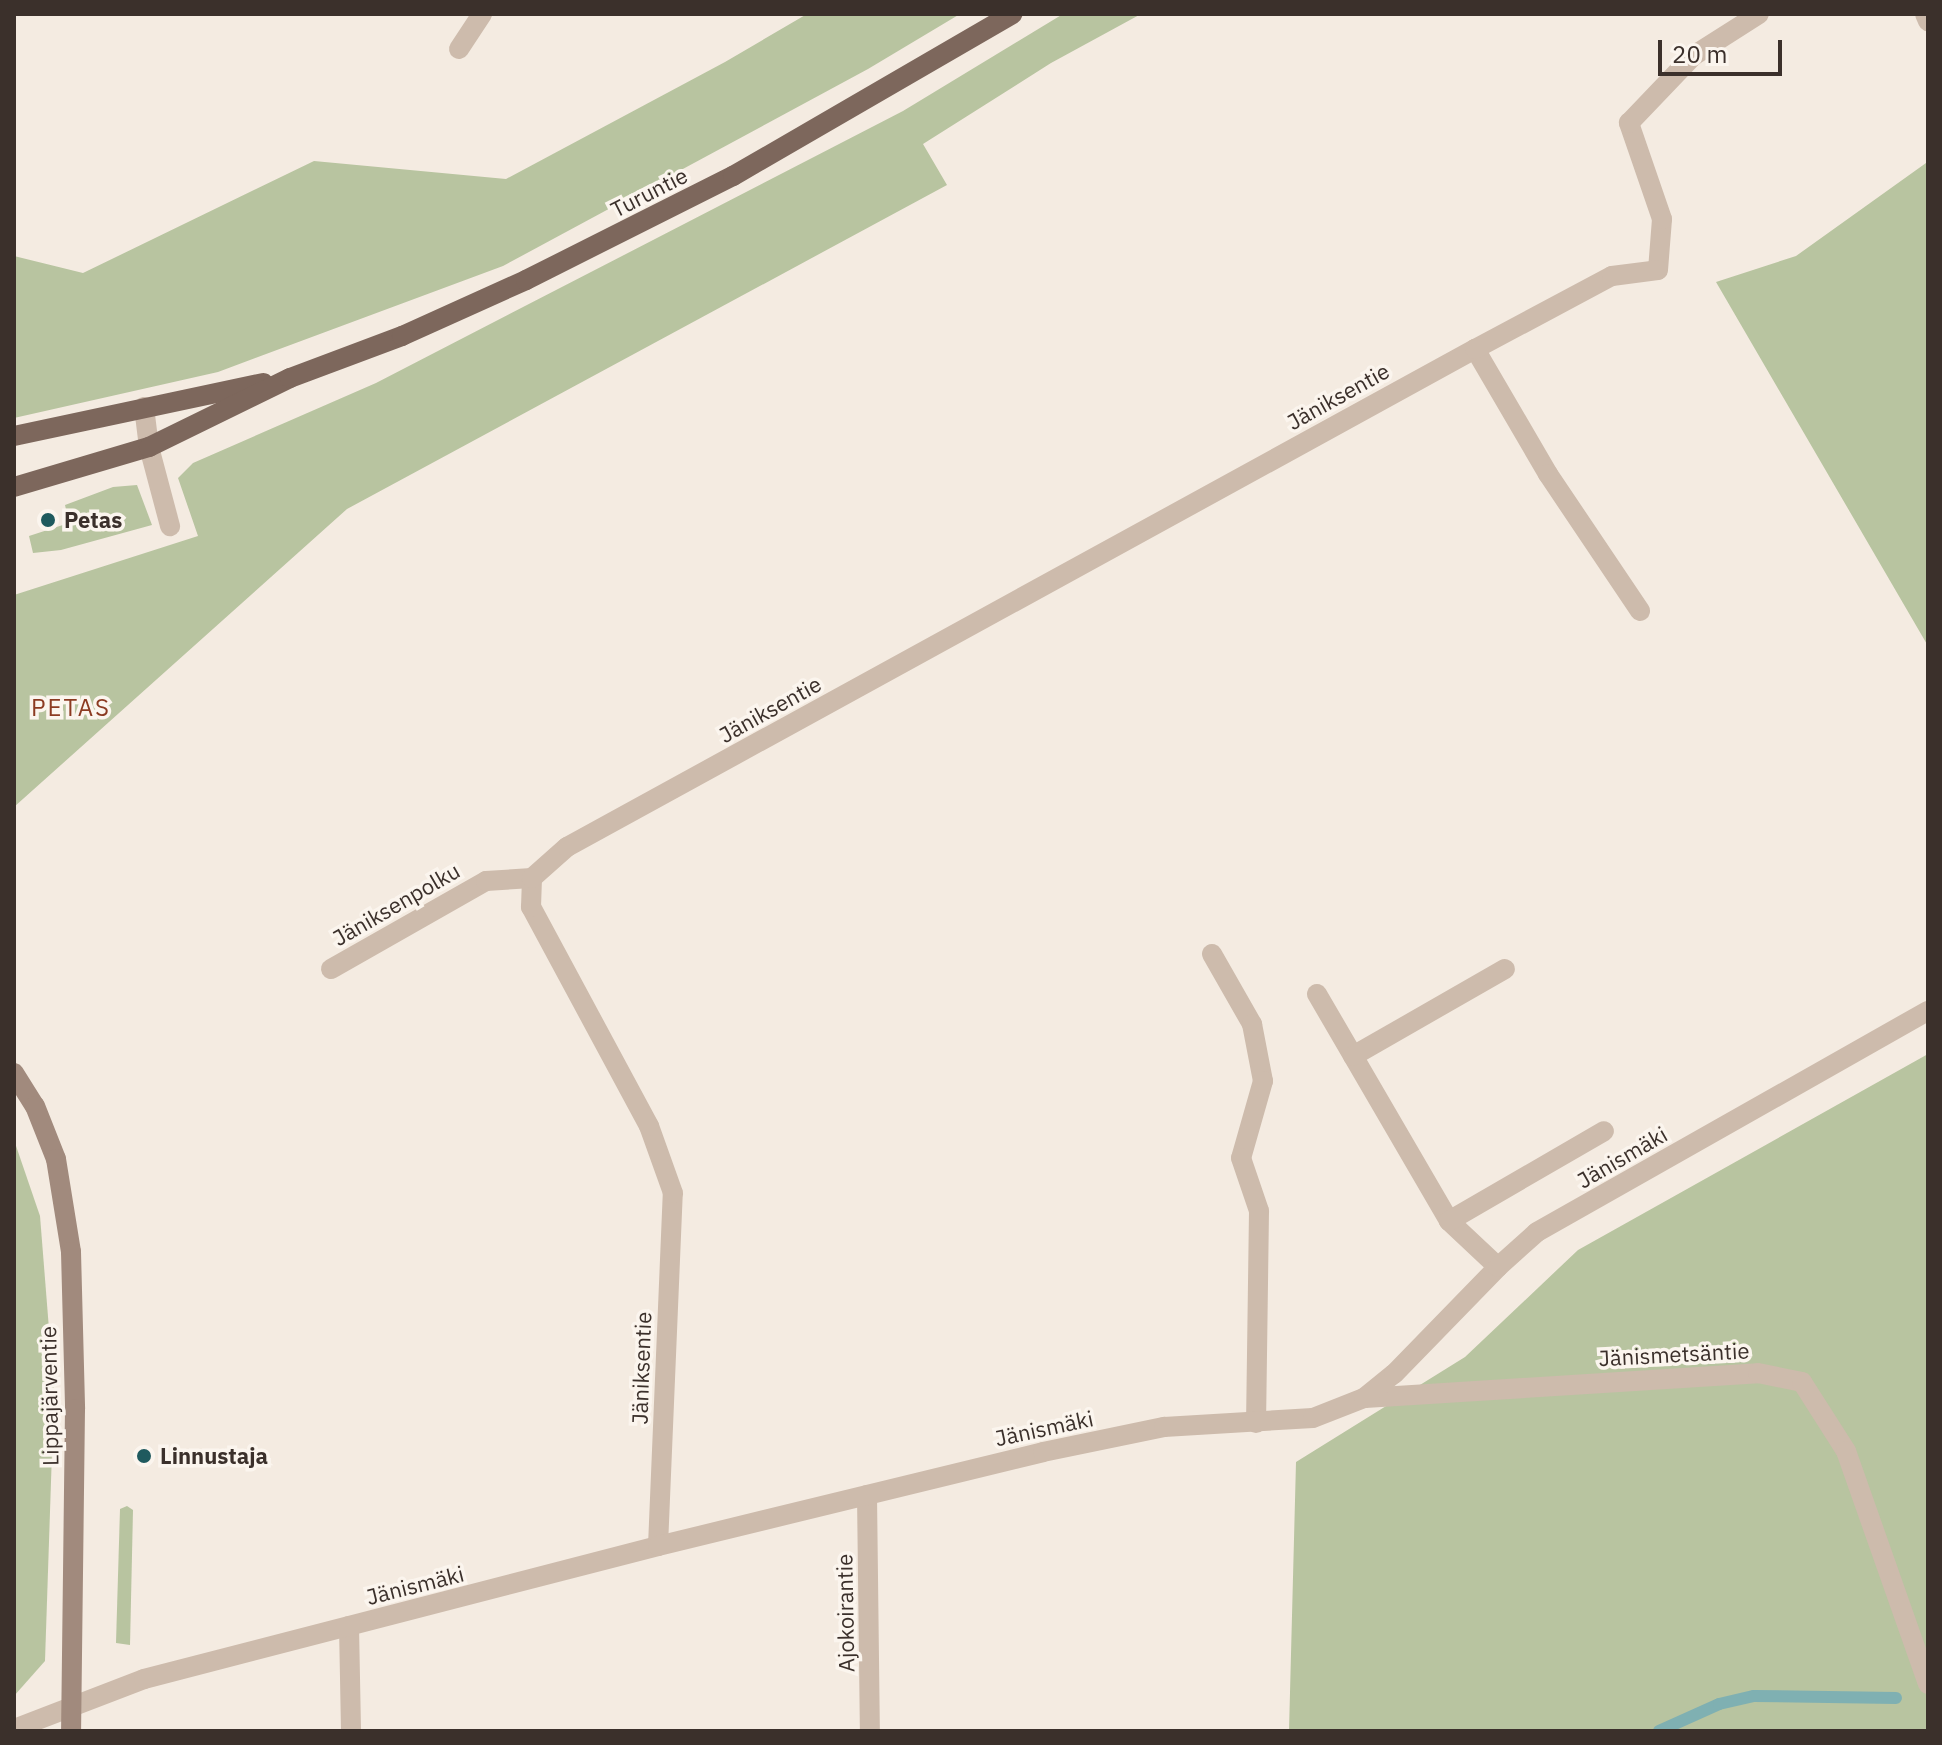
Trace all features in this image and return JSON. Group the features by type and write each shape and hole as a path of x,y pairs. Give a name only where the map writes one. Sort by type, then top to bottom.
{"main road":[{"name":"Turuntie","path":"14,487 149,447 290,378 402,336 526,280 733,176 1012,14"},
{"name":"Turuntie","path":"14,436 290,378"},
{"name":"Lippajärventie","path":"14,1073 35,1106 56,1159 71,1252 75,1409 71,1731"}],"street":[{"path":"459,49 482,14"},
{"name":"Jäniksentie","path":"658,1546 673,1193 649,1126 531,907 532,878 567,847 1475,349 1612,276 1658,270 1662,219 1629,123 1693,56 1759,14"},
{"path":"1925,14 1928,21"},
{"path":"1475,349 1548,474 1640,611"},
{"path":"144,407 149,447 170,526"},
{"name":"Jäniksenpolku","path":"331,969 486,881 532,878"},
{"path":"1212,954 1252,1024 1263,1081 1241,1158 1259,1211 1256,1423"},
{"path":"1353,1056 1505,969"},
{"path":"1317,994 1449,1221 1498,1267"},
{"name":"Jänismäki","path":"14,1729 144,1679 867,1495 1164,1427 1313,1418 1364,1398 1394,1374 1498,1267 1537,1232 1928,1011"},
{"path":"1449,1221 1604,1131"},
{"name":"Jänismetsäntie","path":"1364,1398 1758,1373 1802,1382 1846,1451 1928,1684"},
{"name":"Ajokoirantie","path":"867,1495 870,1731"},
{"path":"349,1626 351,1731"}],"green space":[{"path":"807,14 960,14 868,69 503,266 218,372 14,418 14,256 83,273 314,161 506,179 725,62"},
{"path":"1063,14 1141,14 1051,63 923,144 947,185 347,509 14,807 14,595 198,536 178,478 193,463 376,383 903,111"},
{"path":"1926,163 1928,646 1716,282 1796,256"},
{"path":"137,485 152,525 61,550 33,553 29,536 69,523 65,505 113,487"},
{"path":"1928,1054 1928,1731 1289,1731 1296,1462 1465,1357 1578,1250"},
{"path":"14,1140 40,1216 54,1392 45,1661 14,1696"},
{"path":"127,1506 133,1510 130,1645 116,1643 120,1509"}],"waterway":[{"path":"1659,1731 1719,1704 1754,1696 1896,1698"}],"place":[{"name":"Petas","path":"48,520"},
{"name":"Linnustaja","path":"144,1456"}],"district":[{"name":"PETAS","path":"71,708"}]}
